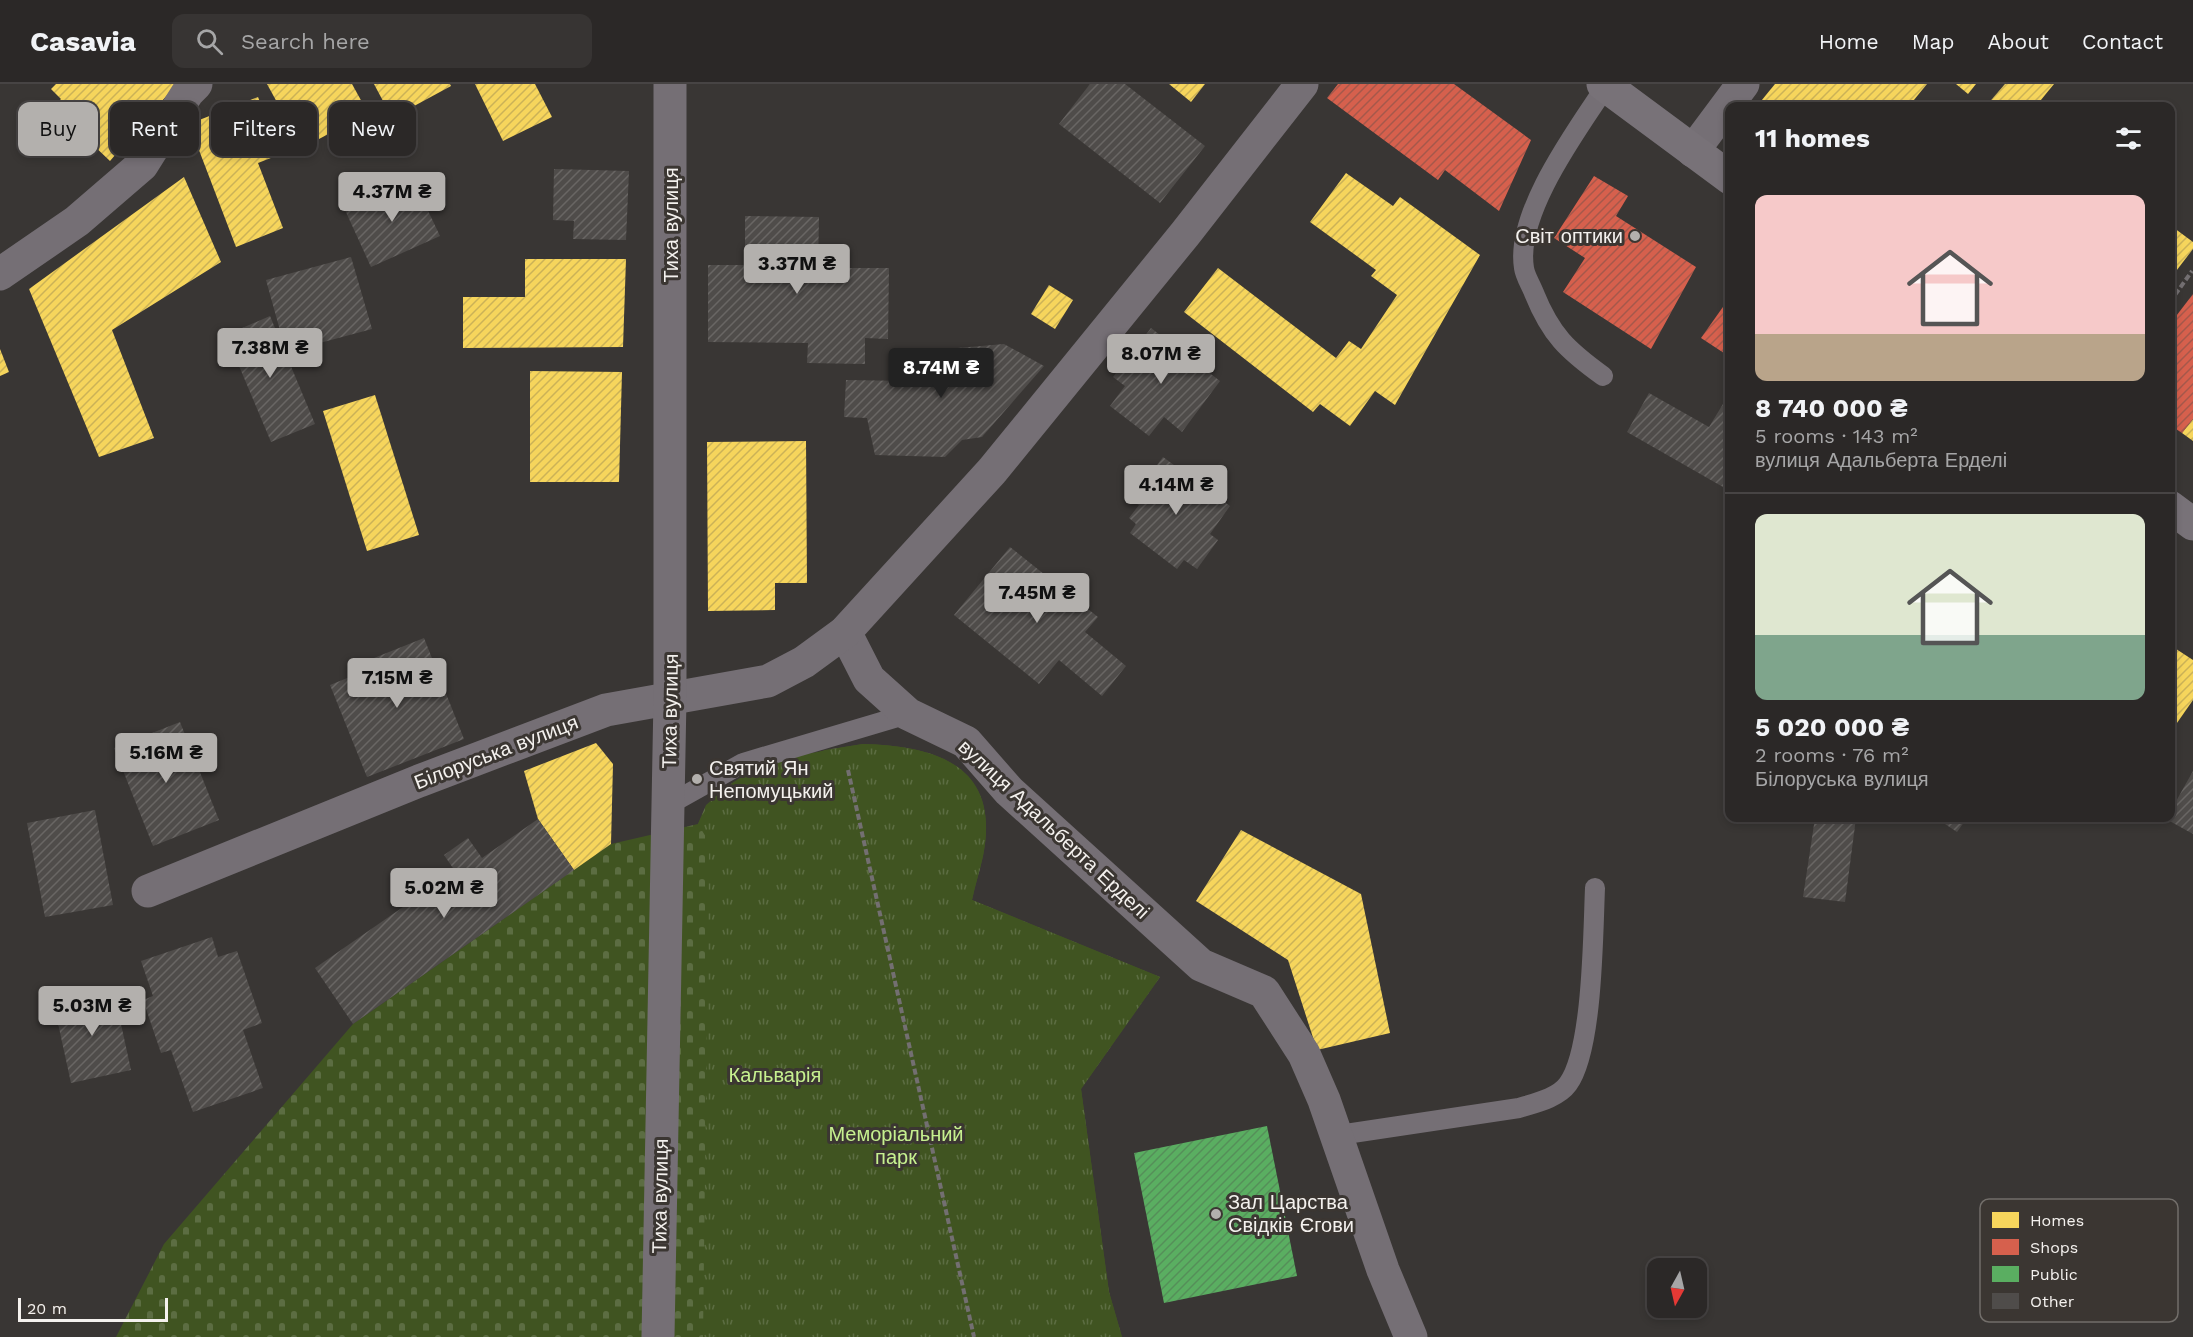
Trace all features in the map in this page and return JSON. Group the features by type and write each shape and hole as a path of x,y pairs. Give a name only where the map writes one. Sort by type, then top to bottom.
{"main road":[{"path":"1604,85 1725,174"},
{"path":"2175,511 2193,524"}],"street":[{"path":"0,274 77,221 142,165 188,92 196,84"},
{"name":"Тиха вулиця","path":"658,1337 670,698 670,84"},
{"path":"845,632 992,471 1185,234 1302,84"},
{"path":"1730,102 1743,84"},
{"path":"1693,151 1725,108"},
{"name":"Білоруська вулиця","path":"148,891 419,781 606,710 768,681 804,663 845,632"},
{"name":"вулиця Адальберта Ерделі","path":"845,632 869,679 908,714 966,742 1009,791 1201,965 1264,992 1304,1054 1339,1135 1383,1270 1411,1337"}],"lane":[{"path":"1603,376 1571,352 1545,322 1524,267 1527,229 1544,186 1604,85"},
{"path":"668,805 743,763 908,714"},
{"path":"1339,1135 1519,1108 1545,1100 1567,1086 1579,1064 1588,1002 1595,888"}],"path":[{"path":"2175,295 2192,271"},
{"path":"840,734 974,1337"}],"green space":[{"name":"Кальварія","path":"863,744 916,750 938,757 958,767 972,782 982,801 986,825 983,856 972,900 1160,977 1081,1089 1109,1292 1122,1337 116,1337 164,1244 353,1024 611,844 698,824 706,805 728,786 825,750"},
{"name":"Меморіальний парк","path":"863,744 916,750 938,757 958,767 972,782 982,801 986,825 983,856 972,900 1160,977 1081,1089 1109,1292 1122,1337 703,1337 709,842 698,824 710,803 726,787 746,775 792,758"}],"building: Homes":[{"path":"56,84 175,84 161,102 110,102 110,156 114,156 110,161 98,150 98,102 58,102 61,99 51,89"},
{"path":"267,84 352,84 362,102 329,102 329,134 317,140 317,102 277,102"},
{"path":"374,84 450,84 451,86 416,105 416,102 384,102"},
{"path":"475,84 535,84 552,117 503,141"},
{"path":"1169,84 1205,84 1191,102"},
{"path":"1775,84 1927,84 1912,102 1760,102"},
{"path":"1956,84 1976,84 1968,94"},
{"path":"2005,84 2054,84 2039,102 1989,102"},
{"path":"258,97 260,102 245,102"},
{"path":"211,115 211,156 276,156 258,163 283,228 236,247 199,150 199,120"},
{"path":"1346,173 1393,206 1400,197 1480,255 1395,405 1375,391 1350,426 1320,404 1313,412 1184,312 1218,268 1336,358 1349,341 1361,349 1397,295 1371,276 1376,270 1310,222"},
{"path":"184,177 221,262 112,330 154,438 99,457 29,289"},
{"path":"2175,229 2193,242 2193,249 2175,272"},
{"path":"525,259 626,259 623,347 463,348 463,297 525,297"},
{"path":"1049,285 1073,300 1055,329 1031,314"},
{"path":"0,349 9,372 0,376"},
{"path":"530,371 622,372 619,482 530,482"},
{"path":"375,395 419,535 367,551 323,411"},
{"path":"2193,419 2193,441 2182,433"},
{"path":"806,441 807,583 775,583 775,610 708,611 707,442"},
{"path":"2175,648 2193,660 2193,700 2175,726"},
{"path":"596,743 613,764 611,844 574,870 538,819 524,771"},
{"path":"1241,830 1361,894 1390,1033 1317,1050 1288,960 1196,901"}],"building: Shops":[{"path":"1338,84 1454,84 1531,140 1499,211 1445,170 1438,180 1327,98"},
{"path":"1594,176 1628,196 1616,216 1696,267 1651,349 1563,292 1585,258 1554,238"},
{"path":"2193,294 2193,419 2182,433 2175,428 2175,317"},
{"path":"1725,304 1725,354 1701,338"}],"building: Public":[{"name":"Зал Царства Свідків Єгови","path":"1267,1126 1297,1276 1164,1303 1134,1153"}],"building: Other":[{"path":"1090,84 1125,84 1205,146 1160,203 1059,124"},
{"path":"554,169 629,171 626,240 573,239 574,221 553,220"},
{"path":"413,179 440,236 371,267 345,210"},
{"path":"745,216 819,217 818,268 889,268 888,339 865,338 865,364 807,363 808,343 708,342 708,265 745,265"},
{"path":"351,257 372,329 286,352 266,280"},
{"path":"270,316 315,424 271,442 226,335"},
{"path":"1151,328 1220,381 1182,432 1164,417 1149,436 1110,406 1125,386 1113,377"},
{"path":"1004,344 1044,366 982,437 962,440 945,457 875,455 867,418 844,417 846,380 911,381 911,352"},
{"path":"1649,393 1709,427 1723,404 1725,405 1725,488 1627,432"},
{"path":"1163,457 1230,506 1210,534 1218,540 1197,569 1184,560 1177,569 1130,533 1136,524 1129,518 1139,505 1131,500"},
{"path":"1010,547 1098,617 1085,632 1126,666 1102,696 1059,660 1039,684 954,615"},
{"path":"424,638 464,739 367,777 330,685 377,666 374,658"},
{"path":"180,722 219,820 153,846 114,748"},
{"path":"2193,771 2193,834 2171,822 2175,822 2175,803"},
{"path":"95,810 113,905 45,917 27,823"},
{"path":"538,819 574,870 353,1024 315,968 455,871 444,855 468,838 482,858"},
{"path":"1814,822 1855,822 1845,902 1803,897"},
{"path":"1942,822 1964,822 1957,832"},
{"path":"212,937 218,957 237,951 262,1023 243,1030 263,1088 193,1112 171,1050 161,1053 143,1000 153,996 141,961"},
{"path":"114,992 131,1070 71,1083 54,1005"}],"place":[{"name":"Світ оптики","path":"1635,236"},
{"name":"Святий Ян Непомуцький","path":"697,779"},
{"name":"Зал Царства Свідків Єгови","path":"1216,1214"}]}
